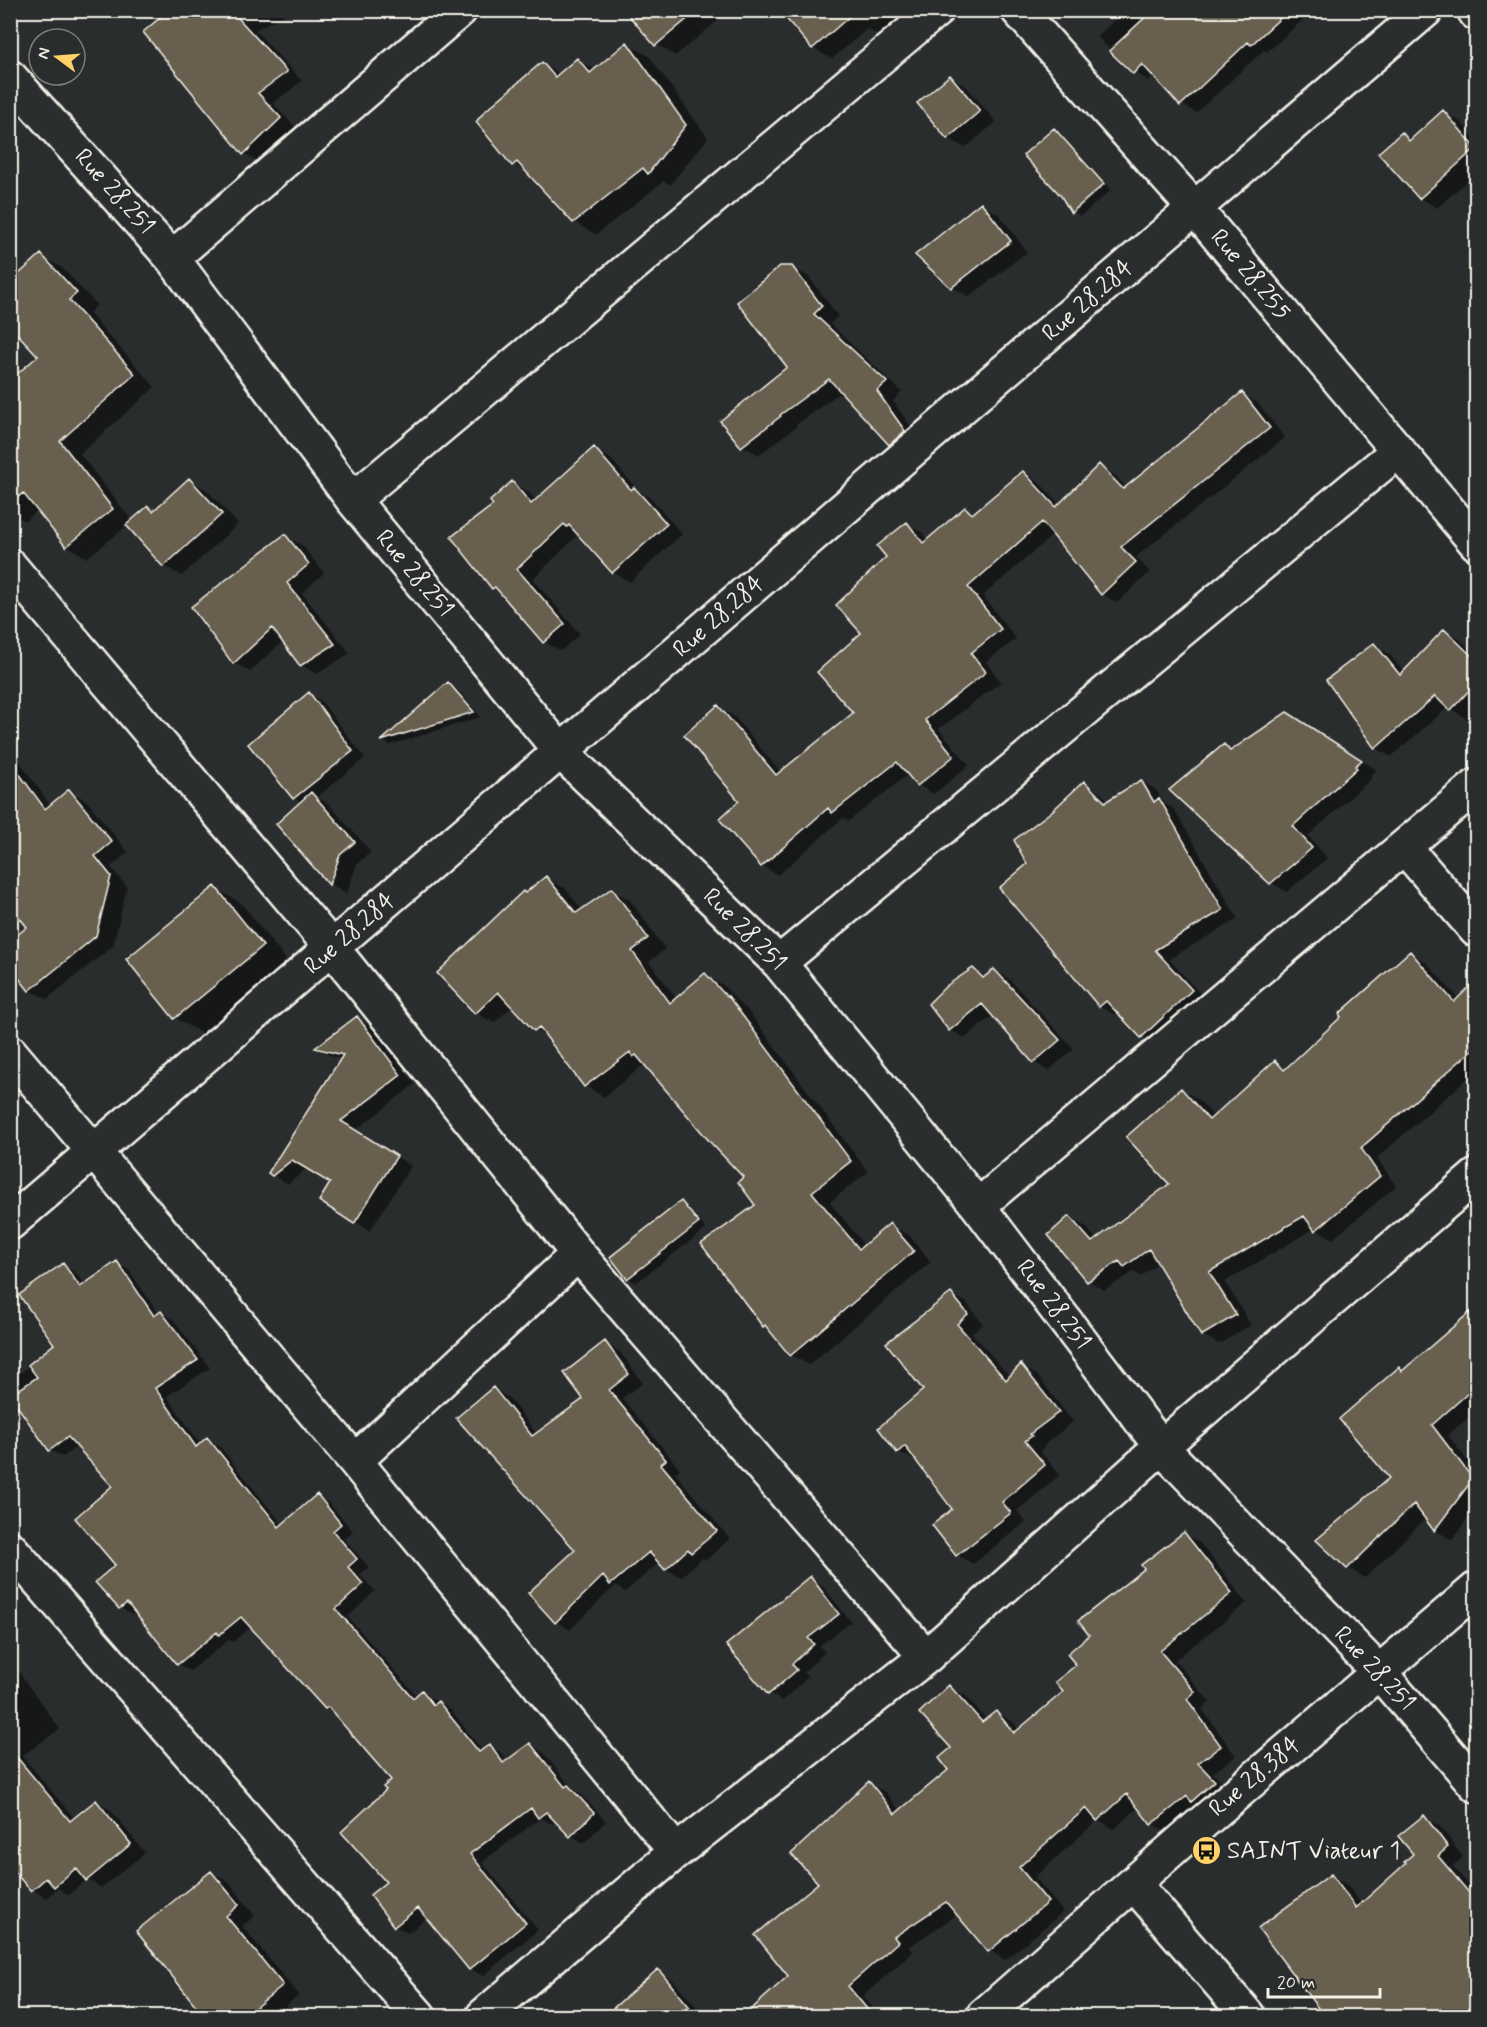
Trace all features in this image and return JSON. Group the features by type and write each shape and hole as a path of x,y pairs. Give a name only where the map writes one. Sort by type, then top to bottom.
{"street":[{"path":"172,258 460,10"},
{"path":"353,500 938,10"},
{"name":"Rue 28.255","path":"1018,10 1195,209 1476,543"},
{"name":"Rue 28.284","path":"10,1223 333,949 1426,10"},
{"name":"Rue 28.251","path":"10,76 172,258 353,500 561,752 779,963 978,1206 1161,1446 1379,1672 1476,1785"},
{"path":"779,963 1398,451"},
{"path":"10,566 333,949 578,1254 926,1657"},
{"path":"978,1206 1476,786"},
{"path":"1404,847 1476,930"},
{"path":"10,1052 355,1461 676,1852"},
{"path":"483,2016 676,1852 926,1657 1161,1446 1476,1176"},
{"path":"355,1461 578,1254"},
{"path":"10,1548 419,2016"},
{"name":"Rue 28.384","path":"983,2016 1194,1830 1476,1589"},
{"path":"1134,1884 1248,2016"}],"building":[{"path":"169,10 231,10 287,72 258,93 281,118 243,155 143,32"},
{"path":"624,10 698,10 655,46"},
{"path":"779,10 857,10 812,49"},
{"path":"1153,10 1289,10 1251,45 1248,42 1180,106 1142,64 1133,74 1109,51"},
{"path":"627,42 686,125 648,174 643,168 573,223 517,162 512,166 476,122 484,112 542,62 555,77 577,58 590,73"},
{"path":"950,75 980,111 947,139 917,103"},
{"path":"1443,110 1476,148 1419,199 1378,153 1402,132 1409,141"},
{"path":"1054,128 1104,184 1071,213 1061,196 1023,155"},
{"path":"981,202 1011,241 951,288 915,255"},
{"path":"41,254 77,293 69,300 135,374 60,441 113,509 66,547 23,493 10,504 10,380 38,356 10,326 10,282"},
{"path":"780,266 792,266 822,306 814,314 887,382 877,391 905,431 889,445 829,379 741,447 720,421 787,367 737,302"},
{"path":"1242,392 1270,428 1121,547 1136,562 1101,595 1042,522 968,587 1001,629 971,653 986,672 925,720 954,756 917,786 897,762 832,813 828,808 761,867 719,819 739,801 684,735 718,705 776,775 853,713 817,672 861,633 836,605 886,557 877,546 907,522 923,543 965,507 972,514 1023,471 1056,507 1099,464 1123,489"},
{"path":"594,447 631,490 634,487 667,524 612,573 569,525 567,527 564,524 517,569 565,624 543,643 495,587 492,589 451,537 493,505 490,501 512,481 531,504"},
{"path":"189,478 222,514 163,567 126,525 148,506 153,511"},
{"path":"285,534 309,564 287,583 335,644 300,666 272,628 233,664 191,607"},
{"path":"1444,629 1476,660 1476,683 1450,711 1435,696 1375,749 1326,680 1374,643 1400,675"},
{"path":"448,682 474,712 381,741"},
{"path":"309,692 353,751 293,799 248,744"},
{"path":"1287,712 1362,760 1355,766 1357,768 1293,826 1312,848 1270,884 1169,790 1224,744 1230,751"},
{"path":"10,761 45,809 69,789 112,842 95,856 111,876 96,936 29,991 10,967 10,941 27,927 10,906"},
{"path":"1141,780 1154,802 1159,798 1223,910 1155,950 1192,990 1141,1038 1106,1001 1099,1007 999,888 1027,864 1014,840 1052,811 1084,781 1105,802"},
{"path":"311,792 355,842 340,855 329,885 276,824"},
{"path":"546,876 576,913 612,888 648,938 632,951 670,1003 705,973 728,996 851,1161 812,1192 859,1249 890,1223 914,1251 790,1356 765,1325 763,1327 701,1244 755,1205 738,1182 743,1177 636,1055 633,1057 630,1052 584,1087 539,1027 534,1031 498,992 475,1014 437,973 523,891 525,893"},
{"path":"215,886 263,946 174,1019 126,959"},
{"path":"1410,951 1454,1002 1476,980 1476,1047 1361,1148 1380,1176 1315,1231 1304,1216 1209,1272 1236,1315 1201,1336 1149,1249 1124,1267 1119,1261 1087,1282 1048,1235 1069,1216 1092,1242 1169,1184 1126,1137 1181,1088 1209,1120 1275,1060 1284,1070 1341,1017 1339,1014"},
{"path":"973,968 983,978 994,969 1060,1040 1033,1063 982,1004 949,1031 928,1004 946,986"},
{"path":"357,1016 401,1075 341,1121 397,1156 354,1224 319,1201 330,1183 292,1160 272,1176 268,1173 343,1055 315,1048"},
{"path":"681,1201 699,1223 627,1279 610,1257"},
{"path":"117,1261 154,1316 161,1311 198,1360 155,1388 196,1447 207,1437 279,1527 317,1494 341,1524 333,1531 357,1559 348,1567 363,1584 336,1609 413,1698 422,1690 433,1705 438,1701 479,1752 490,1744 503,1763 530,1743 565,1787 568,1785 594,1813 570,1837 546,1812 538,1818 531,1808 470,1854 526,1923 469,1970 418,1908 394,1927 370,1895 386,1882 341,1832 386,1790 383,1787 391,1780 328,1707 325,1709 241,1617 219,1635 217,1632 177,1665 127,1603 119,1609 95,1582 115,1565 75,1518 112,1486 68,1437 49,1451 10,1396 37,1377 28,1365 54,1344 19,1295 63,1263 80,1287"},
{"path":"951,1293 968,1314 957,1324 1006,1380 1021,1364 1059,1412 1030,1434 1032,1436 1025,1441 1045,1465 1002,1502 1011,1513 956,1556 932,1525 952,1509 905,1446 897,1453 878,1428 923,1390 886,1343"},
{"path":"1476,1307 1476,1386 1432,1425 1473,1479 1434,1531 1414,1504 1347,1569 1316,1540 1389,1478 1339,1419 1399,1367 1402,1371"},
{"path":"605,1341 629,1374 609,1390 666,1460 661,1464 717,1531 691,1553 688,1549 665,1570 649,1552 610,1585 603,1576 555,1623 528,1593 575,1550 456,1418 493,1387 532,1436 583,1399 564,1373"},
{"path":"1184,1532 1232,1593 1160,1651 1195,1692 1187,1699 1221,1746 1198,1763 1215,1781 1191,1802 1187,1796 1151,1825 1127,1794 1097,1821 1086,1808 1019,1867 1048,1902 988,1952 946,1902 894,1937 898,1942 848,1986 873,2016 744,2016 788,1976 755,1935 818,1883 791,1854 869,1781 895,1814 948,1770 939,1758 951,1748 919,1713 949,1685 982,1722 996,1711 1014,1733 1063,1692 1055,1682 1076,1665 1067,1654 1089,1635 1078,1621 1144,1569 1141,1565"},
{"path":"810,1576 839,1614 808,1638 814,1644 792,1664 797,1670 768,1695 726,1645"},
{"path":"10,1749 70,1821 96,1800 131,1844 86,1881 76,1868 54,1887 46,1878 31,1891 10,1867"},
{"path":"1424,1815 1448,1847 1438,1856 1476,1901 1476,2016 1324,2016 1258,1928 1331,1874 1356,1908 1413,1854 1398,1836"},
{"path":"211,1871 239,1905 226,1916 283,1985 245,2016 204,2016 136,1931"},
{"path":"658,1969 697,2016 604,2016"}],"place":[{"name":"SAINT Viateur 1","path":"1206,1851"}]}
